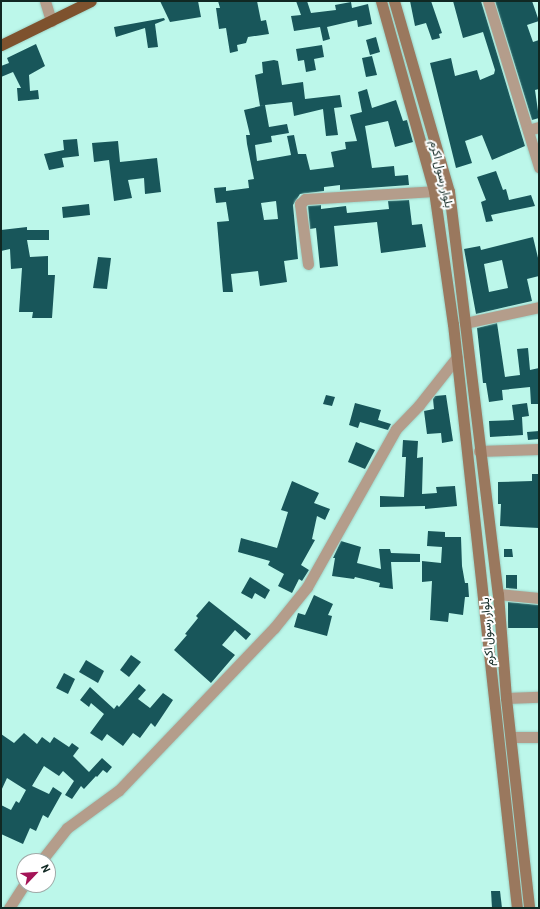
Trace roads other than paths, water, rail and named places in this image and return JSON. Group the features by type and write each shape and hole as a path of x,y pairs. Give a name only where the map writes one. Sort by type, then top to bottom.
{"highway":[{"path":"1,45 91,1"}],"main road":[{"name":"بلوار رسول اکرم","path":"381,1 434,191 457,357 517,908"},
{"name":"بلوار رسول اکرم","path":"394,1 449,191 470,355 479,451 498,594 506,698 529,908"},
{"path":"457,357 470,355"}],"street":[{"path":"45,1 51,21"},
{"path":"488,1 539,167"},
{"path":"528,130 539,127"},
{"path":"308,264 300,204 305,199 434,191"},
{"path":"465,323 539,307"},
{"path":"47,853 67,828 119,790 274,628 307,587 396,429 419,405 457,357"},
{"path":"479,451 539,449"},
{"path":"498,594 539,598"},
{"path":"506,698 539,698"},
{"path":"511,737 539,737"},
{"path":"9,908 19,893"}]}
